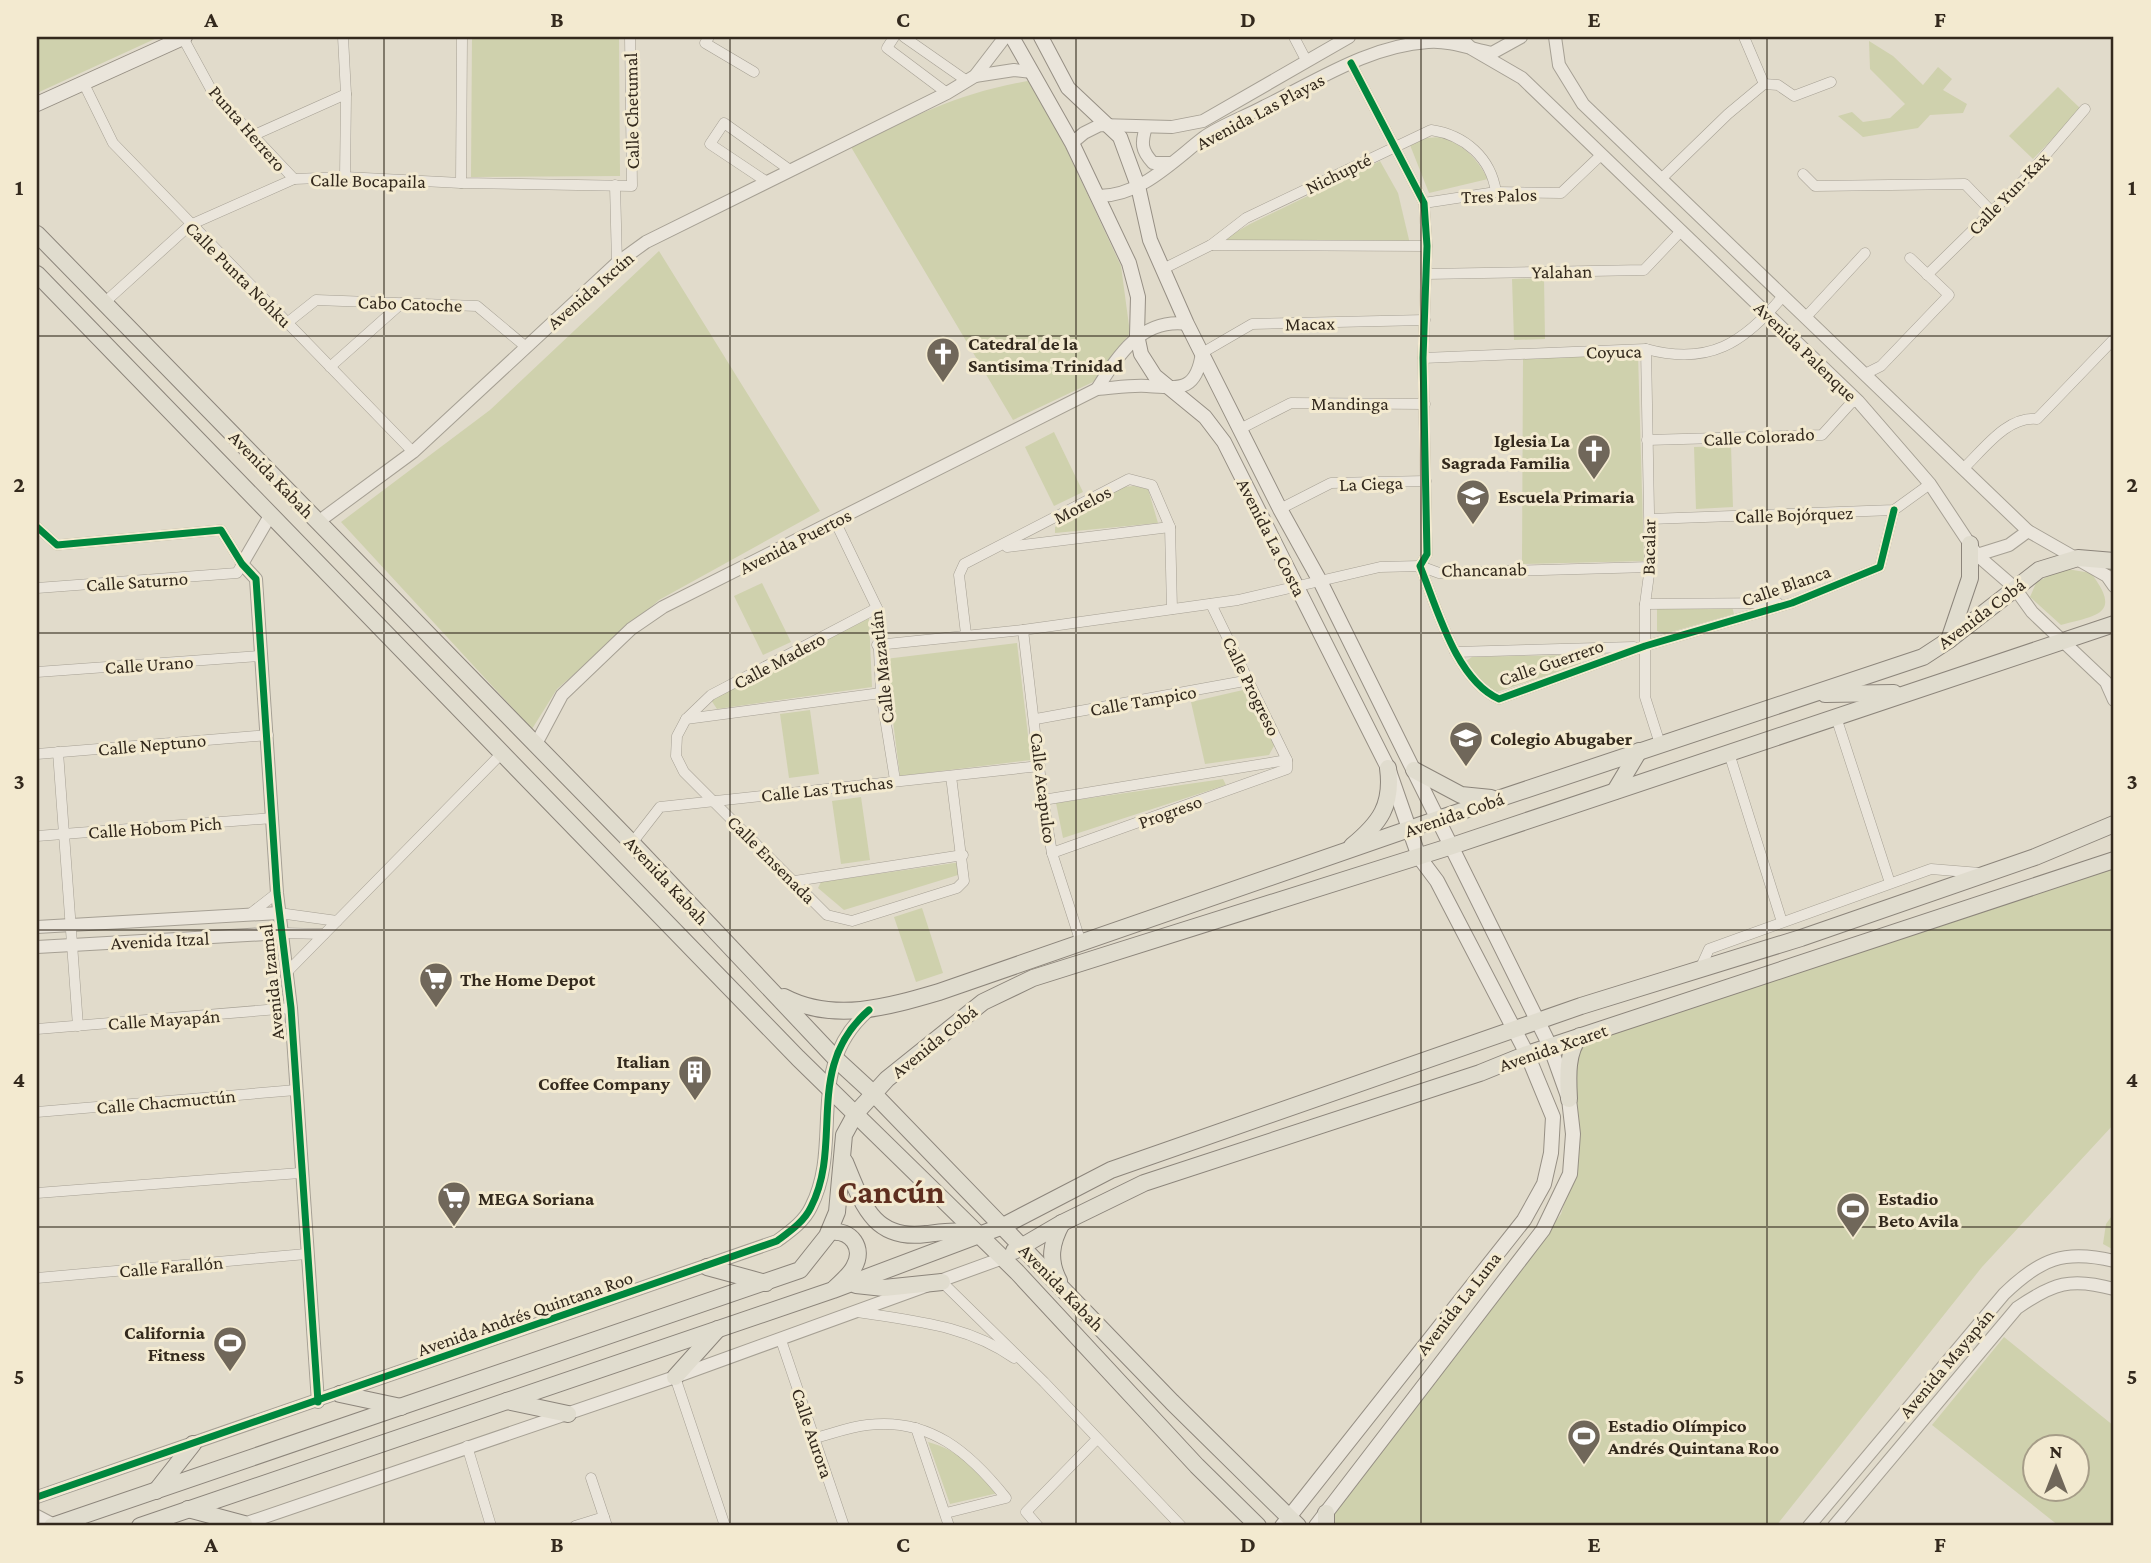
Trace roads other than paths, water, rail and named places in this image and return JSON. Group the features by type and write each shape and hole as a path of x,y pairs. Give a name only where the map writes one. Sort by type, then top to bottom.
{"main road":[{"path":"37,104 184,37"},
{"name":"Avenida La Costa","path":"1012,37 1072,144 1129,263 1138,298 1137,335 1141,354 1155,376 1205,417 1224,442 1387,766 1419,857 1437,881 1527,1054"},
{"path":"1041,37 1068,88 1120,137 1138,186"},
{"name":"Avenida La Costa","path":"1138,186 1150,240 1187,324 1280,509 1321,583 1550,1046"},
{"name":"Avenida Kabah","path":"37,234 536,744 837,1060 874,1094 979,1205 1023,1246 1289,1523"},
{"name":"Avenida Kabah","path":"37,274 827,1086 1003,1258 1197,1466 1258,1526"},
{"path":"1950,640 1970,578 1973,549"},
{"name":"Avenida Cobá","path":"774,992 803,1007 869,1010 936,993 1438,819 1923,657 1950,640 2014,587 2049,565 2078,558 2114,561"},
{"name":"Avenida Cobá","path":"874,1094 919,1052 983,1002 1033,978 1419,857 2114,624"},
{"path":"1806,695 1910,692"},
{"path":"1615,791 1639,751"},
{"path":"1344,852 1381,820 1388,805 1391,788 1387,766 1406,754"},
{"path":"1414,770 1461,795 1497,799"},
{"name":"Avenida Xcaret","path":"1003,1226 1111,1170 1514,1029 1987,874 2114,824"},
{"name":"Avenida Xcaret","path":"1003,1258 1062,1223 1144,1183 1480,1073 1550,1046 1905,927 2114,860"},
{"path":"2095,866 2114,874"},
{"path":"1233,915 1279,875"},
{"path":"1905,927 1963,882"},
{"path":"994,973 1033,978"},
{"path":"1569,1099 1568,1073 1574,1043 1580,1036"},
{"name":"Avenida La Luna","path":"1323,1522 1543,1230 1570,1174 1573,1133 1569,1099 1550,1046"},
{"name":"Avenida La Luna","path":"1289,1523 1352,1438 1524,1220 1544,1184 1553,1117 1527,1054"},
{"path":"54,1526 800,1270 830,1232 841,1197 844,1135 856,1113 874,1094"},
{"path":"1552,1135 1573,1133"},
{"path":"1144,1183 1216,1135"},
{"path":"843,1156 865,1209 885,1228 909,1236 963,1231 980,1236"},
{"path":"1062,1223 1053,1239 1052,1267 1066,1292"},
{"path":"139,1526 833,1290 1003,1226"},
{"path":"830,1232 846,1233 853,1237 857,1247 855,1267 833,1290"},
{"path":"707,1267 766,1283"},
{"path":"850,1284 884,1287 943,1282"},
{"path":"675,1377 720,1327"},
{"path":"340,1394 404,1407"},
{"path":"505,1401 568,1414"},
{"path":"1352,1438 1359,1450 1372,1454"},
{"path":"155,1492 193,1444"},
{"path":"188,1509 241,1525"},
{"path":"1242,1509 1248,1526"}],"street":[{"name":"Punta Herrero","path":"184,37 213,93 294,179"},
{"path":"343,37 346,94 345,177"},
{"path":"461,183 462,37"},
{"name":"Calle Chetumal","path":"630,37 632,186"},
{"path":"709,37 705,43 754,72"},
{"path":"894,37 887,48 947,93"},
{"path":"904,37 971,78"},
{"name":"Avenida Ixcún","path":"318,522 413,452 617,263 646,243 947,93 971,78 1005,37"},
{"path":"1294,37 1306,60"},
{"name":"Avenida Las Playas","path":"1072,144 1089,130 1108,125 1146,127 1203,121 1349,37"},
{"name":"Avenida Palenque","path":"1460,37 1472,49 1522,78 1858,401 1930,484 1973,549 2014,587 2032,612 2106,682 2114,700"},
{"path":"1472,49 1492,53 1521,37"},
{"name":"Avenida Palenque","path":"1555,37 1559,65 1583,104 2028,531 2107,576 2114,586"},
{"path":"1744,37 1764,84"},
{"name":"Avenida Las Playas","path":"1097,196 1119,194 1138,186 1173,163 1205,136 1351,63 1394,46 1432,41 1472,49"},
{"path":"1351,63 1424,203 1427,246 1423,358 1427,554 1420,566"},
{"name":"Avenida Ixcún","path":"971,78 1014,70 1032,72"},
{"path":"1661,179 1728,114 1764,84 1778,85 1794,96 1831,82"},
{"name":"Calle Punta Nohku","path":"84,83 113,143 413,452"},
{"path":"252,136 346,94"},
{"name":"Calle Yun-Kax","path":"1927,275 2025,179 2085,109"},
{"path":"767,182 710,144 724,123 790,170"},
{"path":"1146,127 1141,143 1144,153 1153,163 1173,163"},
{"name":"Nichupté","path":"1163,269 1211,245 1246,218 1431,130 1450,133 1475,150 1493,171 1496,192"},
{"name":"Tres Palos","path":"1424,203 1496,192 1561,194 1601,155"},
{"path":"1803,174 1815,186 1965,184 1992,212"},
{"name":"Calle Bocapaila","path":"104,303 190,225 294,179 345,177 461,183 632,186"},
{"path":"615,185 617,263"},
{"name":"Yalahan","path":"1426,274 1644,270 1681,231"},
{"path":"1211,245 1427,246"},
{"path":"1806,317 1865,253"},
{"path":"1865,374 1881,366 1950,295 1910,258"},
{"name":"Coyuca","path":"1423,358 1646,349 1661,353 1717,351 1731,346 1768,314 1783,296"},
{"name":"Cabo Catoche","path":"287,323 316,300 477,306 526,347"},
{"path":"330,367 402,303"},
{"name":"Macax","path":"1202,353 1252,324 1425,320"},
{"path":"1137,335 1156,325 1187,324"},
{"name":"Avenida Puertos","path":"1097,389 1137,335"},
{"path":"1963,469 2009,425 2024,418 2037,419 2114,339"},
{"name":"Bacalar","path":"1646,349 1650,567 1645,604 1645,697 1660,744"},
{"path":"1171,389 1188,384 1199,373 1202,353"},
{"name":"Avenida Puertos","path":"536,744 562,695 631,629 663,607 1097,389 1145,386 1171,389"},
{"name":"Calle Colorado","path":"1647,440 1822,435 1852,403 1858,401"},
{"name":"Mandinga","path":"1240,429 1291,403 1424,404"},
{"name":"Morelos","path":"966,634 959,575 964,564 1001,548 1129,479 1152,485 1170,527 1172,608"},
{"name":"La Ciega","path":"1280,509 1331,483 1426,481"},
{"path":"1894,510 1930,484"},
{"name":"Calle Bojórquez","path":"1650,519 1894,510"},
{"name":"Calle Blanca","path":"1645,646 1792,603 1880,567 1894,510"},
{"path":"239,569 271,514"},
{"name":"Calle Mazatlán","path":"835,521 877,608 881,693 895,780"},
{"path":"37,527 57,545 221,530 239,569"},
{"path":"1001,548 1170,527"},
{"path":"1973,549 2009,545 2028,531"},
{"name":"Chancanab","path":"1298,586 1321,583 1380,567 1420,566 1439,573 1650,567"},
{"name":"Calle Guerrero","path":"1420,566 1455,652 1485,693 1499,699 1645,646"},
{"name":"Calle Saturno","path":"37,588 239,569"},
{"name":"Avenida Izamal","path":"239,569 256,579 277,893 291,1008 300,1173 318,1402"},
{"path":"877,645 1024,630 1211,604 1298,586"},
{"name":"Calle Blanca","path":"1645,604 1792,603"},
{"name":"Calle Progreso","path":"1211,604 1250,680 1287,764"},
{"name":"Calle Madero","path":"677,736 686,719 711,695 877,608"},
{"name":"Calle Acapulco","path":"1024,630 1043,800 1052,853 1081,943"},
{"path":"1455,652 1645,646"},
{"name":"Calle Urano","path":"37,672 261,656"},
{"path":"2106,682 2114,670"},
{"name":"Calle Tampico","path":"1036,719 1250,680"},
{"name":"Calle Madero","path":"686,719 881,693"},
{"path":"1836,717 1890,883"},
{"name":"Calle Neptuno","path":"37,754 268,735"},
{"name":"Calle Ensenada","path":"677,736 676,756 684,772 827,915 852,921 957,888 964,881 966,873 951,776"},
{"path":"58,752 78,1026"},
{"path":"288,971 503,752"},
{"path":"1729,753 1782,922"},
{"path":"1043,800 1287,764"},
{"name":"Progreso","path":"1052,853 1287,764"},
{"name":"Calle Las Truchas","path":"632,843 660,807 1040,766"},
{"name":"Calle Hobom Pich","path":"37,836 273,818"},
{"path":"795,881 963,855"},
{"path":"1700,969 1709,949 1931,869 1987,874"},
{"path":"250,914 277,893"},
{"path":"279,912 337,921"},
{"name":"Avenida Itzal","path":"37,927 279,912"},
{"path":"283,933 324,934"},
{"name":"Avenida Itzal","path":"37,947 283,933"},
{"name":"Calle Mayapán","path":"37,1029 291,1008"},
{"name":"Avenida Andrés Quintana Roo","path":"37,1497 777,1241 793,1229 811,1208 822,1170 827,1086 850,1029 869,1010"},
{"name":"Calle Chacmuctún","path":"37,1112 296,1090"},
{"path":"37,1193 300,1173"},
{"name":"Calle Farallón","path":"37,1278 306,1254"},
{"name":"Avenida Mayapán","path":"1814,1525 2004,1294 2029,1270 2065,1256 2114,1261"},
{"path":"241,1525 781,1340 1003,1258"},
{"path":"943,1282 1044,1382 1181,1526"},
{"name":"Avenida Mayapán","path":"1834,1526 2017,1308 2044,1289 2068,1282 2114,1289"},
{"path":"859,1312 947,1327 982,1338 1044,1382"},
{"name":"Calle Aurora","path":"781,1340 844,1526"},
{"path":"675,1377 725,1526"},
{"path":"814,1438 867,1425 916,1428 956,1445 982,1468 1006,1498 946,1513"},
{"path":"916,1428 949,1526"},
{"path":"1038,1526 1026,1512 1097,1439"},
{"path":"467,1446 491,1526"},
{"path":"575,1526 606,1522 591,1478"},
{"path":"37,1516 54,1526"}],"place":[{"name":"Catedral de la Santisima Trinidad","path":"943,384"},
{"name":"Iglesia La Sagrada Familia","path":"1594,481"},
{"name":"Escuela Primaria","path":"1473,526"},
{"name":"Colegio Abugaber","path":"1466,768"},
{"name":"The Home Depot","path":"436,1009"},
{"name":"Italian Coffee Company","path":"695,1102"},
{"name":"MEGA Soriana","path":"454,1228"},
{"name":"Estadio Beto Avila","path":"1853,1239"},
{"name":"California Fitness","path":"230,1373"},
{"name":"Estadio Olímpico Andrés Quintana Roo","path":"1584,1466"}],"district":[{"name":"Cancún","path":"891,1191"}]}
